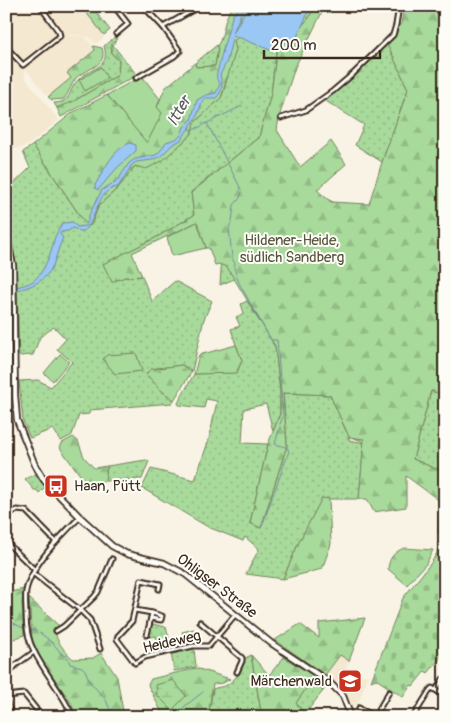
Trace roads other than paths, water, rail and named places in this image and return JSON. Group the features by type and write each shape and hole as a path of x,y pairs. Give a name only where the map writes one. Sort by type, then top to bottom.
{"main road":[{"name":"Ohligser Straße","path":"6,235 11,251 14,284 15,402 17,420 38,471 53,490 112,546 127,554 164,562 174,567 271,643 334,686 342,696 351,717"}],"street":[{"path":"6,47 23,65 60,36 60,32 40,6"},
{"path":"136,78 180,51 143,6"},
{"path":"162,27 200,6"},
{"path":"281,118 306,110 353,74 393,35 399,6"},
{"path":"115,7 128,24 116,34"},
{"path":"6,515 20,509 26,511 56,542"},
{"path":"73,717 67,703 34,652 26,622 26,591 35,572 56,542 80,517"},
{"path":"6,542 35,572 80,610 91,622 100,648"},
{"path":"56,631 64,626 98,592 112,559"},
{"name":"Heideweg","path":"159,589 160,584 141,580 132,621 117,639 135,663 145,657 193,646 209,646 235,615"},
{"name":"Heideweg","path":"135,610 152,616 147,636"},
{"name":"Heideweg","path":"200,622 217,636"},
{"path":"217,636 242,658 237,672"},
{"path":"6,677 16,665 34,652"},
{"path":"436,690 443,680"},
{"path":"412,717 432,688 445,696"},
{"path":"359,708 376,716 390,692"},
{"path":"12,717 6,698 24,694 36,709"}],"water":[{"path":"238,6 244,6 233,33 248,6 311,6 297,37 270,50 233,35 227,61 220,75 222,84 220,93 216,98 205,98 203,100 197,116 181,140 172,145 161,156 152,160 136,162 132,165 118,187 111,189 101,198 85,230 80,232 73,228 61,232 60,234 63,238 52,268 42,279 29,287 6,292 6,289 27,284 37,277 46,262 62,223 73,222 77,227 85,226 102,190 118,180 129,163 135,159 156,155 166,142 178,138 184,127 191,120 197,100 206,95 216,93 220,84 217,76 221,58 233,14 237,12"},
{"path":"130,143 136,145 136,151 117,168 98,190 95,188 114,155"}],"waterway":[{"path":"207,123 242,106"},
{"name":"Itter","path":"189,127 190,130 196,129 207,123 241,189"},
{"path":"242,192 234,205 232,222 229,227 232,258 239,283 271,340 277,340 283,416 280,424"},
{"path":"262,526 289,451 286,447 275,444 280,427"},
{"path":"6,619 21,627 36,631"},
{"path":"40,633 61,654 67,656 70,664 82,667 85,670 90,682 106,700 113,717"},
{"path":"176,717 185,706 203,692"}],"place":[{"name":"Haan, Pütt","path":"56,486"},
{"name":"Märchenwald","path":"350,681"}],"park label":[{"name":"Hildener-Heide, südlich Sandberg","path":"292,248"}]}
